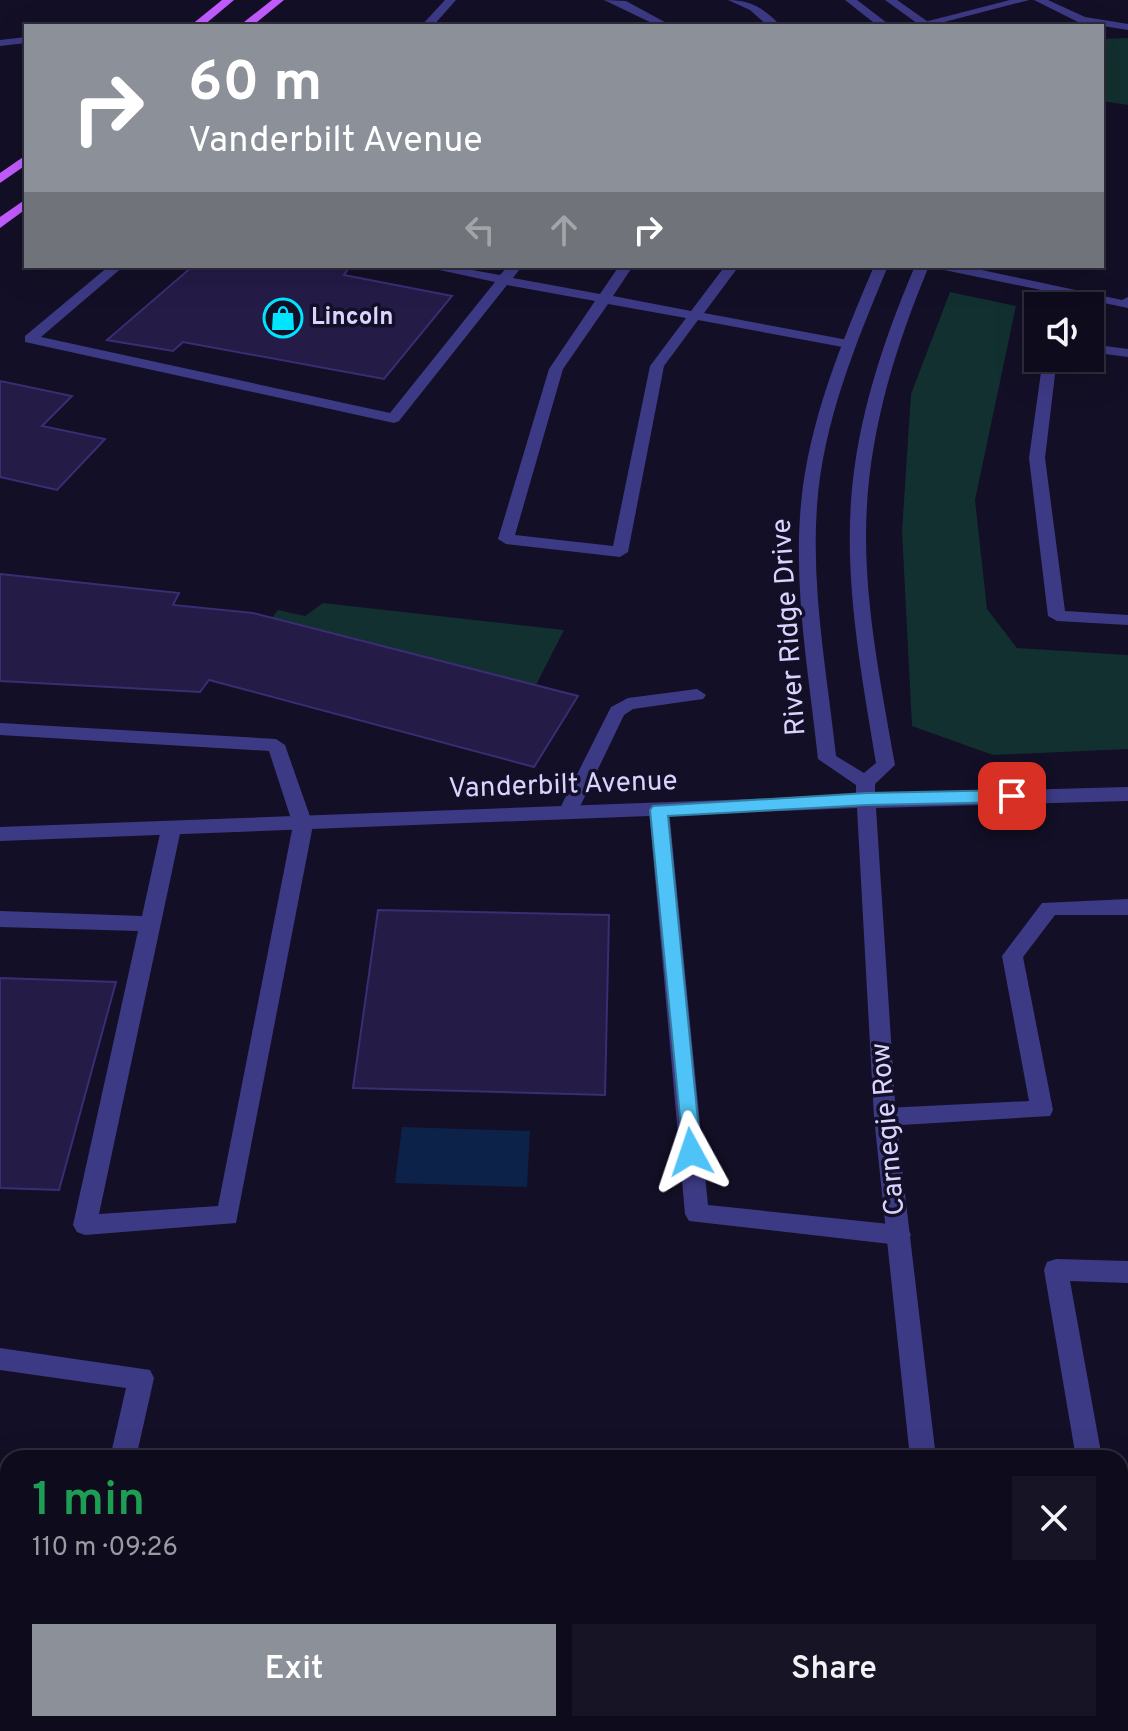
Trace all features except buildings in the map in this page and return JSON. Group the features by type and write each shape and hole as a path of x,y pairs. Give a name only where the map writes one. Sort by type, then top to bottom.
{"main road":[{"path":"199,24 229,0"},
{"path":"248,24 279,0"},
{"path":"0,179 24,161"},
{"path":"0,224 24,205"}],"street":[{"path":"429,24 451,0"},
{"path":"609,0 662,24"},
{"path":"733,0 754,8 773,24"},
{"path":"850,0 882,24"},
{"path":"890,0 922,24"},
{"path":"927,24 1024,0"},
{"path":"1039,0 1082,20 1128,27"},
{"path":"0,43 24,40"},
{"path":"115,268 30,339 394,418 513,268"},
{"path":"439,268 848,344"},
{"path":"625,268 556,369 506,539 620,552 657,366 731,268"},
{"name":"River Ridge Drive","path":"866,790 827,759 808,565 809,503 819,444 848,344 880,268"},
{"path":"866,790 886,765 863,625 858,534 864,470 876,397 894,334 921,268"},
{"path":"951,268 1038,292"},
{"path":"1104,302 1127,304"},
{"path":"1104,350 1128,353"},
{"path":"1048,372 1037,458 1057,616 1128,620"},
{"path":"567,814 617,711 628,704 697,695"},
{"path":"0,729 276,745 303,825 228,1216 85,1225 171,829"},
{"name":"Vanderbilt Avenue","path":"0,834 659,810 866,790 1128,794"},
{"name":"Carnegie Row","path":"866,790 885,1117 922,1450"},
{"path":"659,810 697,1214 899,1235"},
{"path":"885,1117 1042,1110 1012,956 1049,908 1128,907"},
{"path":"0,919 151,924"},
{"path":"1088,1450 1056,1270 1128,1272"},
{"path":"0,1359 141,1378 125,1450"}],"green space":[{"path":"1128,38 1128,105 1104,101 1104,39"},
{"path":"950,292 1016,306 975,500 987,609 1017,648 1128,655 1128,749 993,755 912,726 902,531 911,394"},
{"path":"323,603 564,630 536,685 272,618 278,610 305,616"}],"water":[{"path":"402,1127 530,1131 527,1187 395,1183"}],"place":[{"name":"Lincoln","path":"283,318"}],"route":[{"path":"691,1152 659,810 867,799 1012,796"}]}
